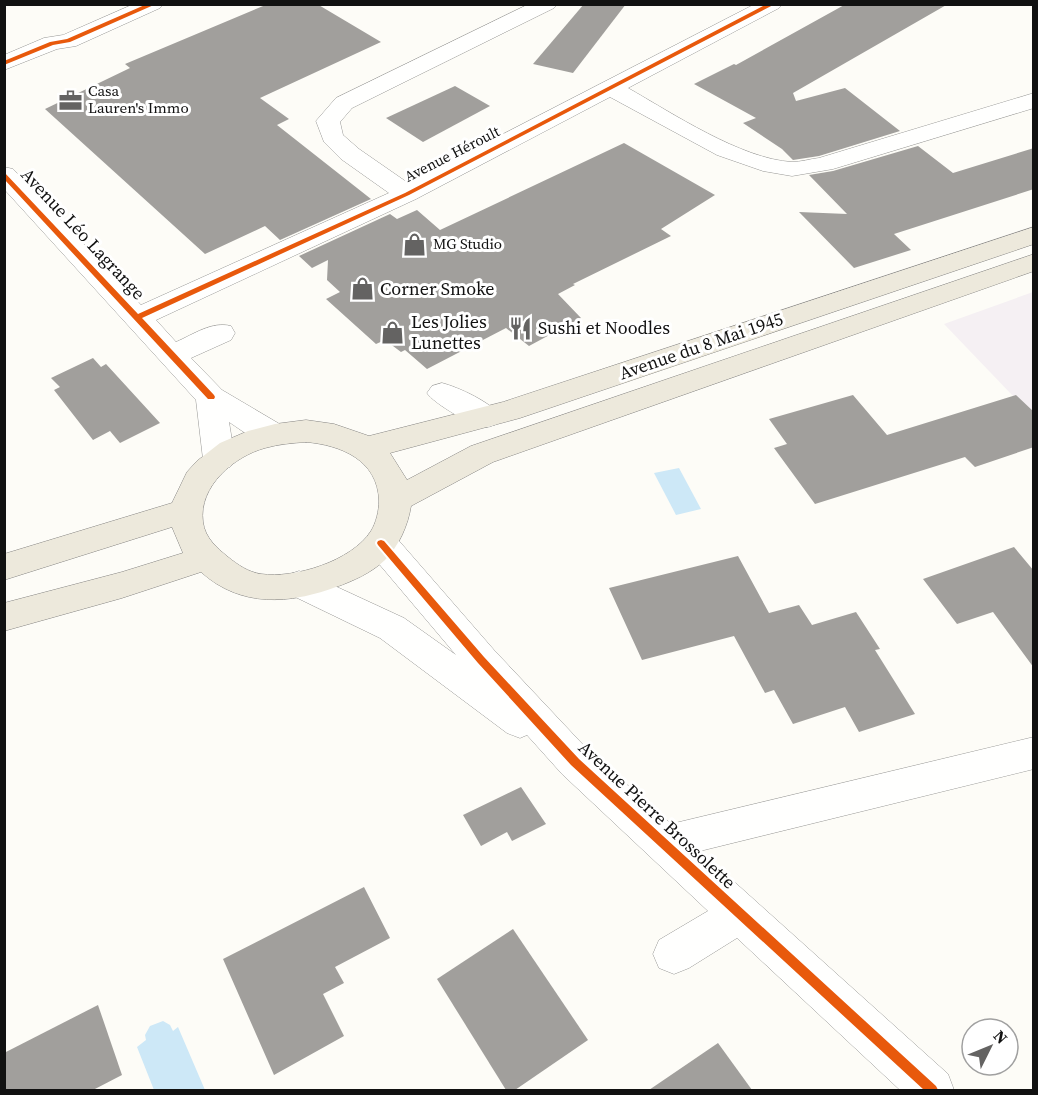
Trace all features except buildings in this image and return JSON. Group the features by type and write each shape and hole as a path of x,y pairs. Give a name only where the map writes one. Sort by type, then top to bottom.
{"main road":[{"name":"Avenue du 8 Mai 1945","path":"366,448 486,417 1034,235"},
{"name":"Avenue du 8 Mai 1945","path":"396,500 482,454 1034,262"},
{"path":"904,278 928,298"},
{"path":"306,431 339,436 366,448 382,462 393,480 396,500 391,523 381,543 356,563 329,576 276,588 250,584 225,574 206,558 190,537 185,511 195,483 219,459 243,444 272,434 306,431"},
{"path":"4,567 185,511"},
{"path":"4,617 122,585 206,558"}],"street":[{"path":"4,63 52,43 68,41 153,4"},
{"path":"406,194 350,154 332,137 328,121 344,103 547,4"},
{"name":"Avenue Héroult","path":"138,317 406,194 772,4"},
{"path":"612,89 726,150 765,165 793,169 824,164 1034,100"},
{"name":"Avenue Léo Lagrange","path":"4,174 211,397 272,434"},
{"path":"172,355 221,333"},
{"path":"442,393 486,417"},
{"path":"211,397 219,459"},
{"name":"Avenue Pierre Brossolette","path":"381,543 481,660 575,762 932,1090"},
{"name":"Avenue Pierre Brossolette","path":"299,584 392,628 575,762"},
{"path":"666,844 688,836 1034,753"},
{"path":"674,954 740,914"}],"shaded area":[{"path":"1033,292 1033,417 944,324"}],"water":[{"path":"679,468 701,509 676,515 654,473"},
{"path":"163,1021 170,1025 173,1031 178,1027 205,1090 154,1090 137,1047 146,1040 145,1035 150,1026"}],"cycle path":[{"path":"4,63 52,43 68,41 153,4"},
{"path":"138,317 407,194 772,4"},
{"path":"4,174 211,397"},
{"path":"381,543 481,660 575,762 932,1090"}],"place":[{"name":"Casa Lauren's Immo","path":"70,100"},
{"name":"MG Studio","path":"415,244"},
{"name":"Corner Smoke","path":"362,289"},
{"name":"Sushi et Noodles","path":"520,328"},
{"name":"Les Jolies Lunettes","path":"393,332"}]}
